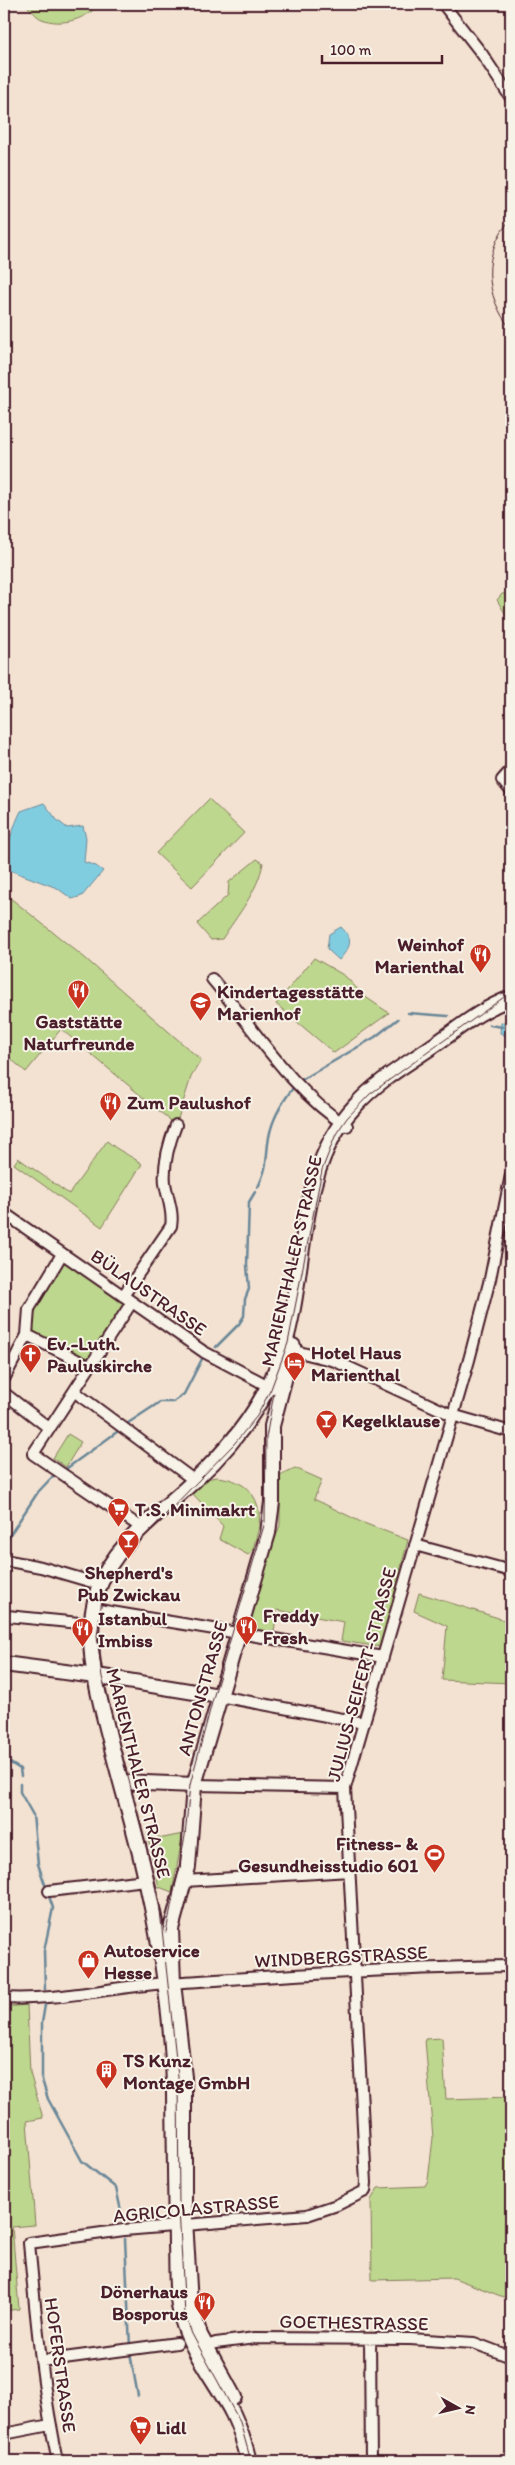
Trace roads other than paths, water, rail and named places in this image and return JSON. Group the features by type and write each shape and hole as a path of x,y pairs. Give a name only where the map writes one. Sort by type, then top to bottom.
{"main road":[{"name":"MARIENTHALER STRASSE","path":"249,2461 234,2416 201,2349 190,2304 181,2226 173,2192 174,2076 168,1983 146,1880 93,1676 90,1624 92,1609 100,1584 125,1546 182,1490 195,1481 229,1445 274,1389 288,1349 316,1181 326,1150 362,1098 381,1082 485,1008 511,998"},
{"name":"MARIENTHALER STRASSE","path":"344,1125 390,1086 482,1019 511,1004"},
{"name":"MARIENTHALER STRASSE","path":"274,1389 276,1405"},
{"name":"ANTONSTRASSE","path":"168,1983 171,1929 185,1881 191,1843 194,1785 268,1533 272,1502 272,1426 276,1405"},
{"path":"252,1416 265,1417 272,1426"},
{"path":"4,1664 219,1696"},
{"path":"120,1782 194,1785"},
{"name":"MARIENTHALER STRASSE","path":"201,2349 247,2424 259,2461"}],"street":[{"path":"443,4 482,54 511,98"},
{"path":"511,770 502,780 511,791"},
{"path":"212,979 242,1014 296,1085 316,1104 344,1125"},
{"path":"142,1528 33,1454 89,1366 171,1226 173,1217 164,1174 169,1143 176,1125"},
{"name":"JULIUS-SEIFERT-STRASSE","path":"362,2194 366,2183 346,1788 490,1279 511,1175"},
{"name":"BÜLAUSTRASSE","path":"4,1213 204,1352 274,1389"},
{"path":"4,1379 27,1335 29,1309 62,1254"},
{"path":"27,1335 89,1366"},
{"path":"288,1349 335,1362 452,1415 511,1432"},
{"path":"4,1393 49,1428"},
{"path":"78,1395 195,1481"},
{"path":"415,1545 511,1571"},
{"path":"4,1560 41,1567 100,1584"},
{"path":"92,1609 383,1657"},
{"path":"7,1616 90,1624"},
{"path":"219,1696 364,1723"},
{"path":"194,1785 346,1788"},
{"path":"185,1881 350,1871"},
{"path":"49,1891 146,1880"},
{"path":"511,1959 511,1966"},
{"name":"WINDBERGSTRASSE","path":"4,1998 26,1999 64,1996 168,1983 511,1966"},
{"name":"AGRICOLASTRASSE","path":"29,2243 124,2230 307,2215 362,2194"},
{"name":"HOFERSTRASSE","path":"29,2243 41,2361 50,2425 58,2461"},
{"name":"GOETHESTRASSE","path":"201,2349 229,2340 255,2338 370,2339 474,2343 511,2357"},
{"path":"370,2339 371,2461"},
{"path":"41,2361 177,2343"},
{"path":"4,2434 50,2425"}],"water":[{"path":"44,803 57,820 67,828 83,826 86,838 84,862 96,866 103,871 82,896 72,899 57,888 4,868 10,839 21,811"},
{"path":"341,927 348,936 349,944 339,960 327,949 329,934"},
{"path":"511,1019 511,1039 500,1033 501,1023"}],"waterway":[{"path":"408,1013 448,1016"},
{"path":"300,1081 375,1037 398,1019"},
{"path":"490,1025 502,1027"},
{"path":"258,1187 265,1167 269,1137 275,1117 293,1088"},
{"path":"216,1347 239,1324 244,1316 245,1299 249,1289 247,1265 249,1202 255,1192"},
{"path":"125,1425 160,1402 173,1402 184,1394 202,1359"},
{"path":"63,1471 121,1429"},
{"path":"4,1544 38,1492 55,1474"},
{"path":"4,1759 20,1769 21,1776"},
{"path":"20,1784 20,1792 33,1815 38,1864 53,1908 44,1951 45,1989"},
{"path":"45,2005 42,2023 42,2080 48,2099 82,2161 116,2188 123,2220"},
{"path":"125,2239 130,2347"},
{"path":"130,2353 138,2396"}],"tram line":[{"path":"511,219 501,232 495,245 490,274 495,303 511,329"},
{"path":"251,2461 240,2422 192,2334 185,2315 179,2209 178,2077 158,1892 102,1677 97,1636 102,1599 114,1572 134,1547 234,1444 257,1416 271,1389 288,1343 322,1170 336,1134 347,1118 370,1094 511,992"},
{"path":"166,1932 185,1836 190,1785 214,1695 265,1522 266,1438 274,1393"}],"place":[{"name":"Weinhof Marienthal","path":"480,974"},
{"name":"Gaststätte Naturfreunde","path":"79,1009"},
{"name":"Kindertagesstätte Marienhof","path":"201,1021"},
{"name":"Zum Paulushof","path":"111,1121"},
{"name":"Ev.-Luth. Pauluskirche","path":"31,1373"},
{"name":"Hotel Haus Marienthal","path":"295,1382"},
{"name":"Kegelklause","path":"326,1439"},
{"name":"T.S. Minimakrt","path":"119,1528"},
{"name":"Shepherd's Pub Zwickau","path":"129,1560"},
{"name":"Freddy Fresh","path":"247,1645"},
{"name":"Istanbul Imbiss","path":"82,1648"},
{"name":"Fitness- & Gesundheisstudio 601","path":"434,1873"},
{"name":"Autoservice Hesse","path":"88,1980"},
{"name":"TS Kunz Montage GmbH","path":"107,2090"},
{"name":"Dönerhaus Bosporus","path":"204,2321"},
{"name":"Lidl","path":"140,2446"}]}
